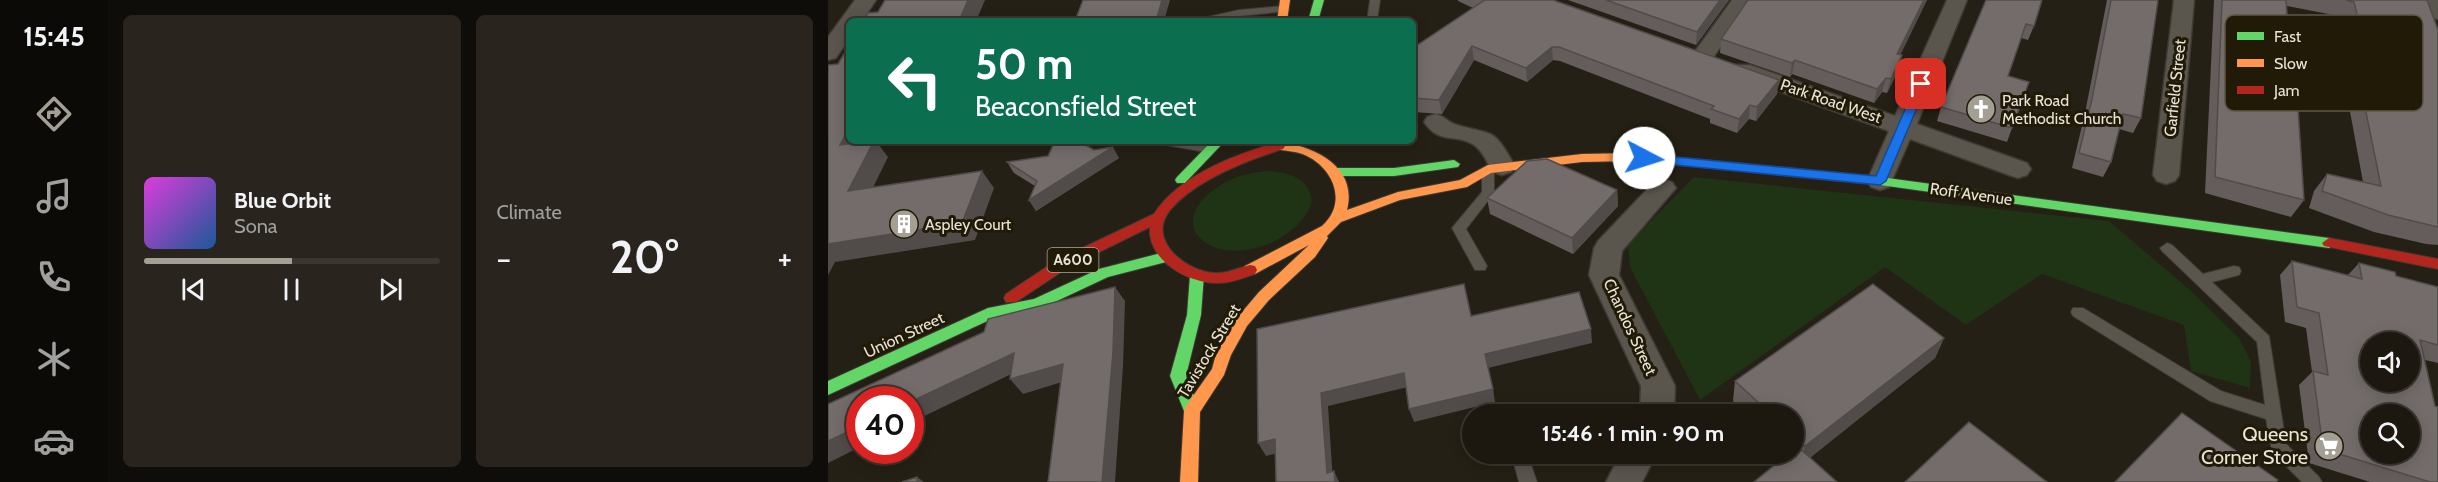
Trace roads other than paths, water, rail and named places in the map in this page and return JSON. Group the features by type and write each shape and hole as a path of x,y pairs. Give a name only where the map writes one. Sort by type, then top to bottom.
{"main road":[{"path":"1314,18 1319,0"},
{"name":"A600","path":"1162,212 1207,178 1247,155 1279,146 1292,144 1315,156 1336,172"},
{"path":"1215,145 1170,193 1162,212 1158,237 1165,257 1182,270 1197,275 1229,277 1328,229 1340,218 1344,193 1336,172"},
{"name":"Roff Avenue","path":"1336,172 1394,172 1463,163 1495,167 1623,156 1880,181 2351,246 2438,264"},
{"name":"Roff Avenue","path":"1340,218 1398,196 1463,184 1495,167"},
{"name":"Union Street","path":"993,312 1024,286 1162,212"},
{"name":"Tavistock Street","path":"1192,411 1219,371 1224,354 1242,322 1264,296 1310,253 1328,229"},
{"name":"Union Street","path":"828,388 993,312 1037,304 1104,273 1165,257"},
{"name":"Tavistock Street","path":"1189,482 1192,411 1178,376 1194,315 1197,275"}],"street":[{"path":"852,18 866,0"},
{"name":"Park Road West","path":"1743,0 1691,53 1903,126 2018,169"},
{"path":"1880,181 1957,0"},
{"name":"Garfield Street","path":"2166,175 2184,0"},
{"path":"2433,0 2438,13"},
{"path":"1436,122 1442,128 1486,138 1494,147 1495,167"},
{"name":"Chandos Street","path":"1657,404 1658,386 1604,275 1608,248 1663,188"},
{"path":"1624,482 1633,464"}],"lane":[{"path":"1372,18 1375,0"},
{"path":"1216,18 1239,13 1284,10"},
{"path":"1480,266 1459,228 1488,193 1495,167"},
{"path":"2167,248 2264,340 2278,447 2313,482"},
{"path":"2200,280 2234,271"},
{"path":"2078,312 2216,396 2274,415"},
{"path":"1522,464 1528,482"}],"place":[{"name":"Park Road Methodist Church","path":"1981,109"},
{"name":"Aspley Court","path":"904,224"},
{"name":"Queens Corner Store","path":"2329,446"}]}
